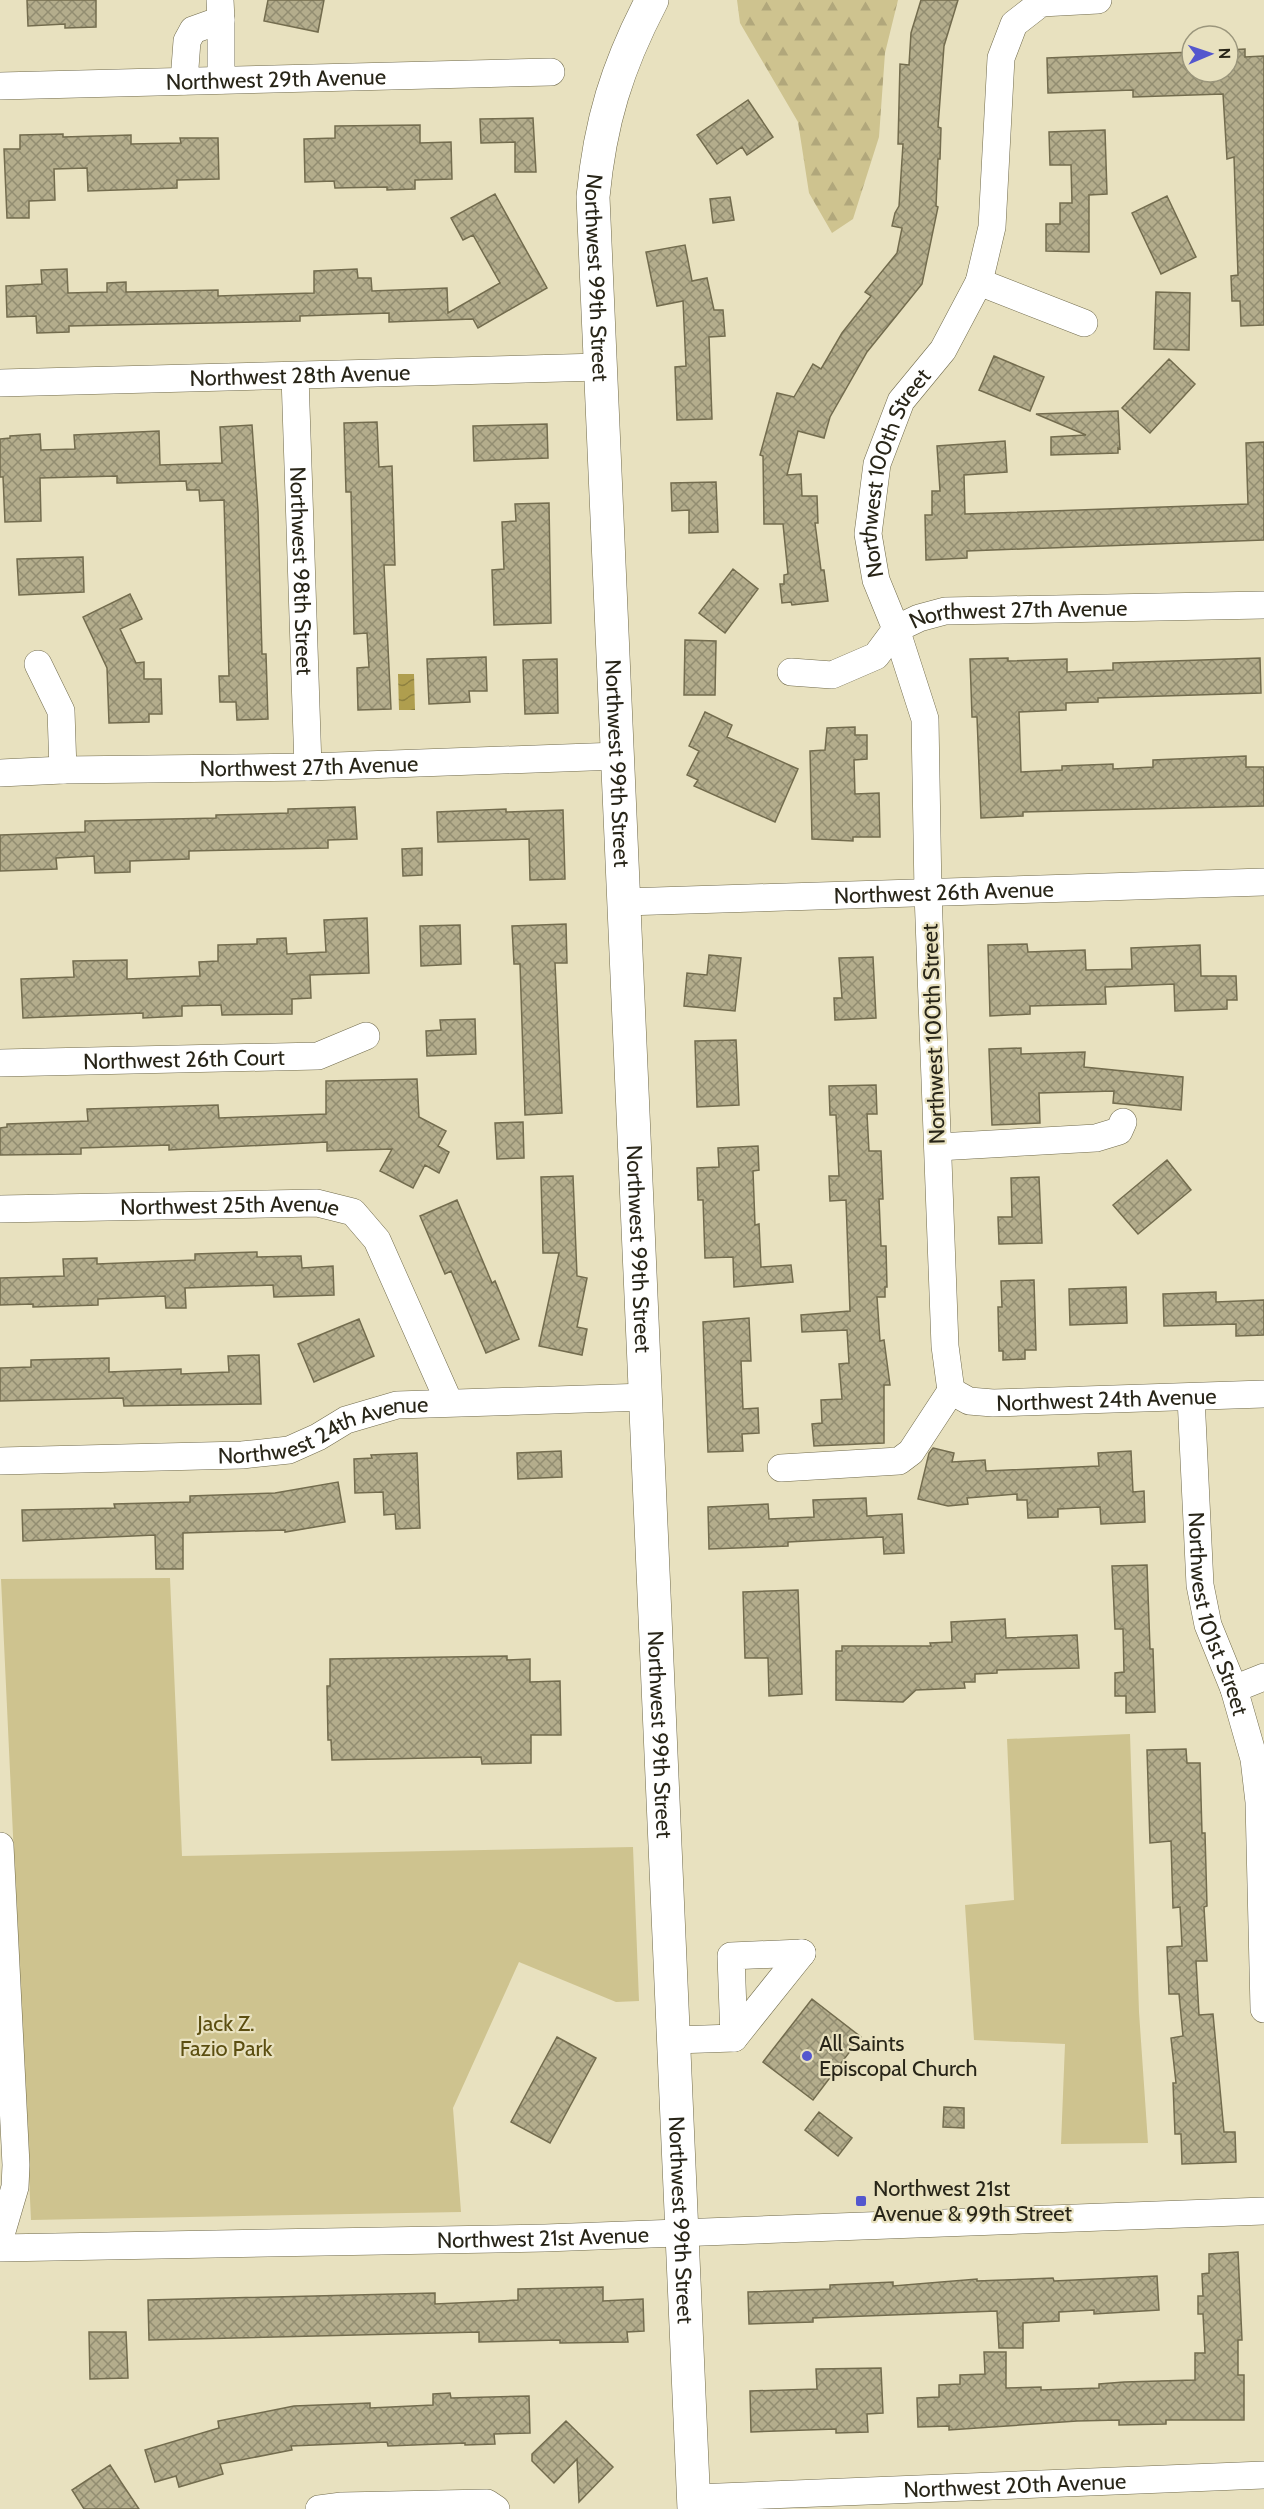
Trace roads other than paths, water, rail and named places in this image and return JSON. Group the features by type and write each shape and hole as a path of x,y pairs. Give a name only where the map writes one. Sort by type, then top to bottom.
{"main road":[{"name":"Northwest 99th Street","path":"652,0 630,42 619,71 597,148 592,197 694,2503"}],"street":[{"name":"Northwest 100th Street","path":"951,1391 945,1346 928,893 925,719 896,629 876,580 868,534 877,464 901,401 943,350 979,282 993,227 1001,58 1014,24 1041,3 1098,0"},
{"path":"221,10 221,80"},
{"path":"184,81 187,41 193,30 221,10"},
{"name":"Northwest 29th Avenue","path":"0,86 551,72"},
{"path":"979,282 1084,323"},
{"name":"Northwest 28th Avenue","path":"0,383 600,367"},
{"name":"Northwest 98th Street","path":"295,376 308,767"},
{"name":"Northwest 27th Avenue","path":"791,672 832,675 876,656 896,629 919,618 945,611 1264,605"},
{"path":"38,664 61,711 63,770"},
{"name":"Northwest 27th Avenue","path":"0,773 308,767 618,756"},
{"name":"Northwest 26th Avenue","path":"624,902 1264,882"},
{"name":"Northwest 26th Court","path":"0,1063 318,1056 366,1036"},
{"path":"938,1147 1096,1138 1119,1131 1123,1122"},
{"name":"Northwest 25th Avenue","path":"0,1209 317,1203 353,1212 377,1240 449,1402"},
{"path":"781,1468 899,1461 910,1452 951,1391"},
{"name":"Northwest 24th Avenue","path":"951,1391 969,1401 993,1403 1264,1394"},
{"name":"Northwest 24th Avenue","path":"0,1461 242,1455 289,1449 318,1437 346,1420 397,1405 646,1397"},
{"name":"Northwest 101st Street","path":"1191,1397 1200,1585 1209,1625 1234,1689 1254,1759 1258,1802 1264,2009"},
{"path":"1234,1689 1264,1677"},
{"path":"0,1846 16,2165 15,2187 0,2238"},
{"path":"675,2040 734,2038"},
{"name":"Northwest 21st Avenue","path":"0,2248 139,2247 683,2233 1264,2211"},
{"name":"Northwest 20th Avenue","path":"694,2503 853,2501 1264,2475"},
{"path":"319,2509 342,2506 487,2503 496,2509"}],"water":[{"path":"398,674 414,674 415,710 399,710"}],"place":[{"name":"All Saints Episcopal Church","path":"807,2056"},
{"name":"Northwest 21st Avenue & 99th Street","path":"861,2201"}],"park label":[{"name":"Jack Z. Fazio Park","path":"226,2036"}]}
